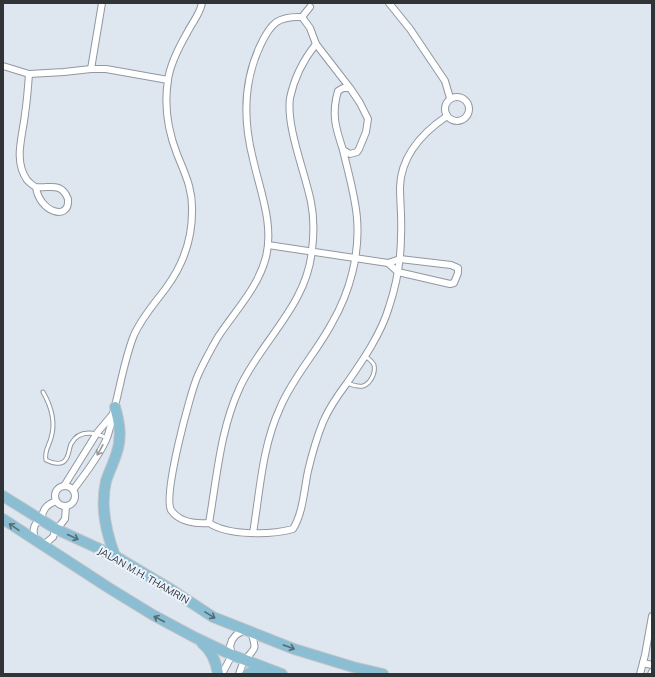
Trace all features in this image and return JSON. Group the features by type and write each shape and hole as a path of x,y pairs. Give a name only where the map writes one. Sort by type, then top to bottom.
{"main road":[{"path":"114,410 120,431 119,443 106,482 104,513 107,531 115,556"},
{"name":"JALAN M.H. THAMRIN","path":"3,496 56,529 115,556 172,590 213,617 294,649 353,667 383,674"},
{"path":"3,519 153,615 232,655 278,673"},
{"path":"194,637 204,644 211,652 216,662 218,674"},
{"path":"247,674 261,670 278,673"}],"street":[{"path":"91,69 102,3"},
{"path":"72,490 89,469 107,438 129,349 135,333 144,315 166,288 179,267 184,257 190,235 192,200 186,174 177,155 170,134 167,110 168,80 170,70 202,3"},
{"path":"389,3 410,29 445,82 450,98"},
{"path":"302,17 310,7"},
{"path":"302,17 310,28 316,44 350,88 367,116 368,123 366,132 357,152 350,154 343,150"},
{"path":"210,522 200,524 191,522 181,518 172,510 169,501 173,472 182,427 193,387 218,337 249,294 260,273 268,246 268,224 247,131 246,119 247,89 255,56 267,31 280,19 302,17"},
{"path":"210,522 223,437 233,405 246,375 265,345 291,310 310,268 313,217 311,201 292,128 290,99 305,59 316,44"},
{"path":"3,66 29,74 106,69 125,71 168,80"},
{"path":"29,74 20,147 20,160 24,175 28,182 36,187 51,186 63,191 68,199 67,206 58,212 50,210 41,202 36,192 36,187"},
{"path":"253,533 266,453 273,425 285,397 332,324 340,308 346,294 355,258 357,218 334,114 338,92 343,88 350,88"},
{"path":"457,97 464,99 468,104 469,111 466,117 460,121 452,120 447,116 444,106 450,98 457,97"},
{"path":"210,522 216,527 226,530 253,533 280,533 293,529 296,524 317,440 330,408 365,356 383,323 391,301 400,259 400,186 406,161 423,135 447,116"},
{"path":"268,246 312,251 388,263 400,259 452,265 458,268 458,273 455,282 450,284 398,272 388,263"},
{"path":"64,486 72,490 75,498 72,504 66,506 59,504 56,501 56,491 64,486 97,433 114,410"},
{"path":"78,463 89,469"},
{"path":"56,501 50,503 44,508 41,520 34,526 38,542 50,541 54,537 56,529 65,519 66,506"},
{"path":"640,674 652,616"},
{"path":"222,674 232,655 230,646 232,640 236,635 248,632 255,645 253,652 245,660 239,674"},
{"path":"643,663 652,665"}],"lane":[{"path":"347,383 356,386 364,386 370,381 374,372 374,365 372,361 365,356"},
{"path":"43,392 51,408 53,420 51,440 46,452 46,460 51,463 59,463 64,461 67,458 72,442 84,433 97,433 107,438"}]}
